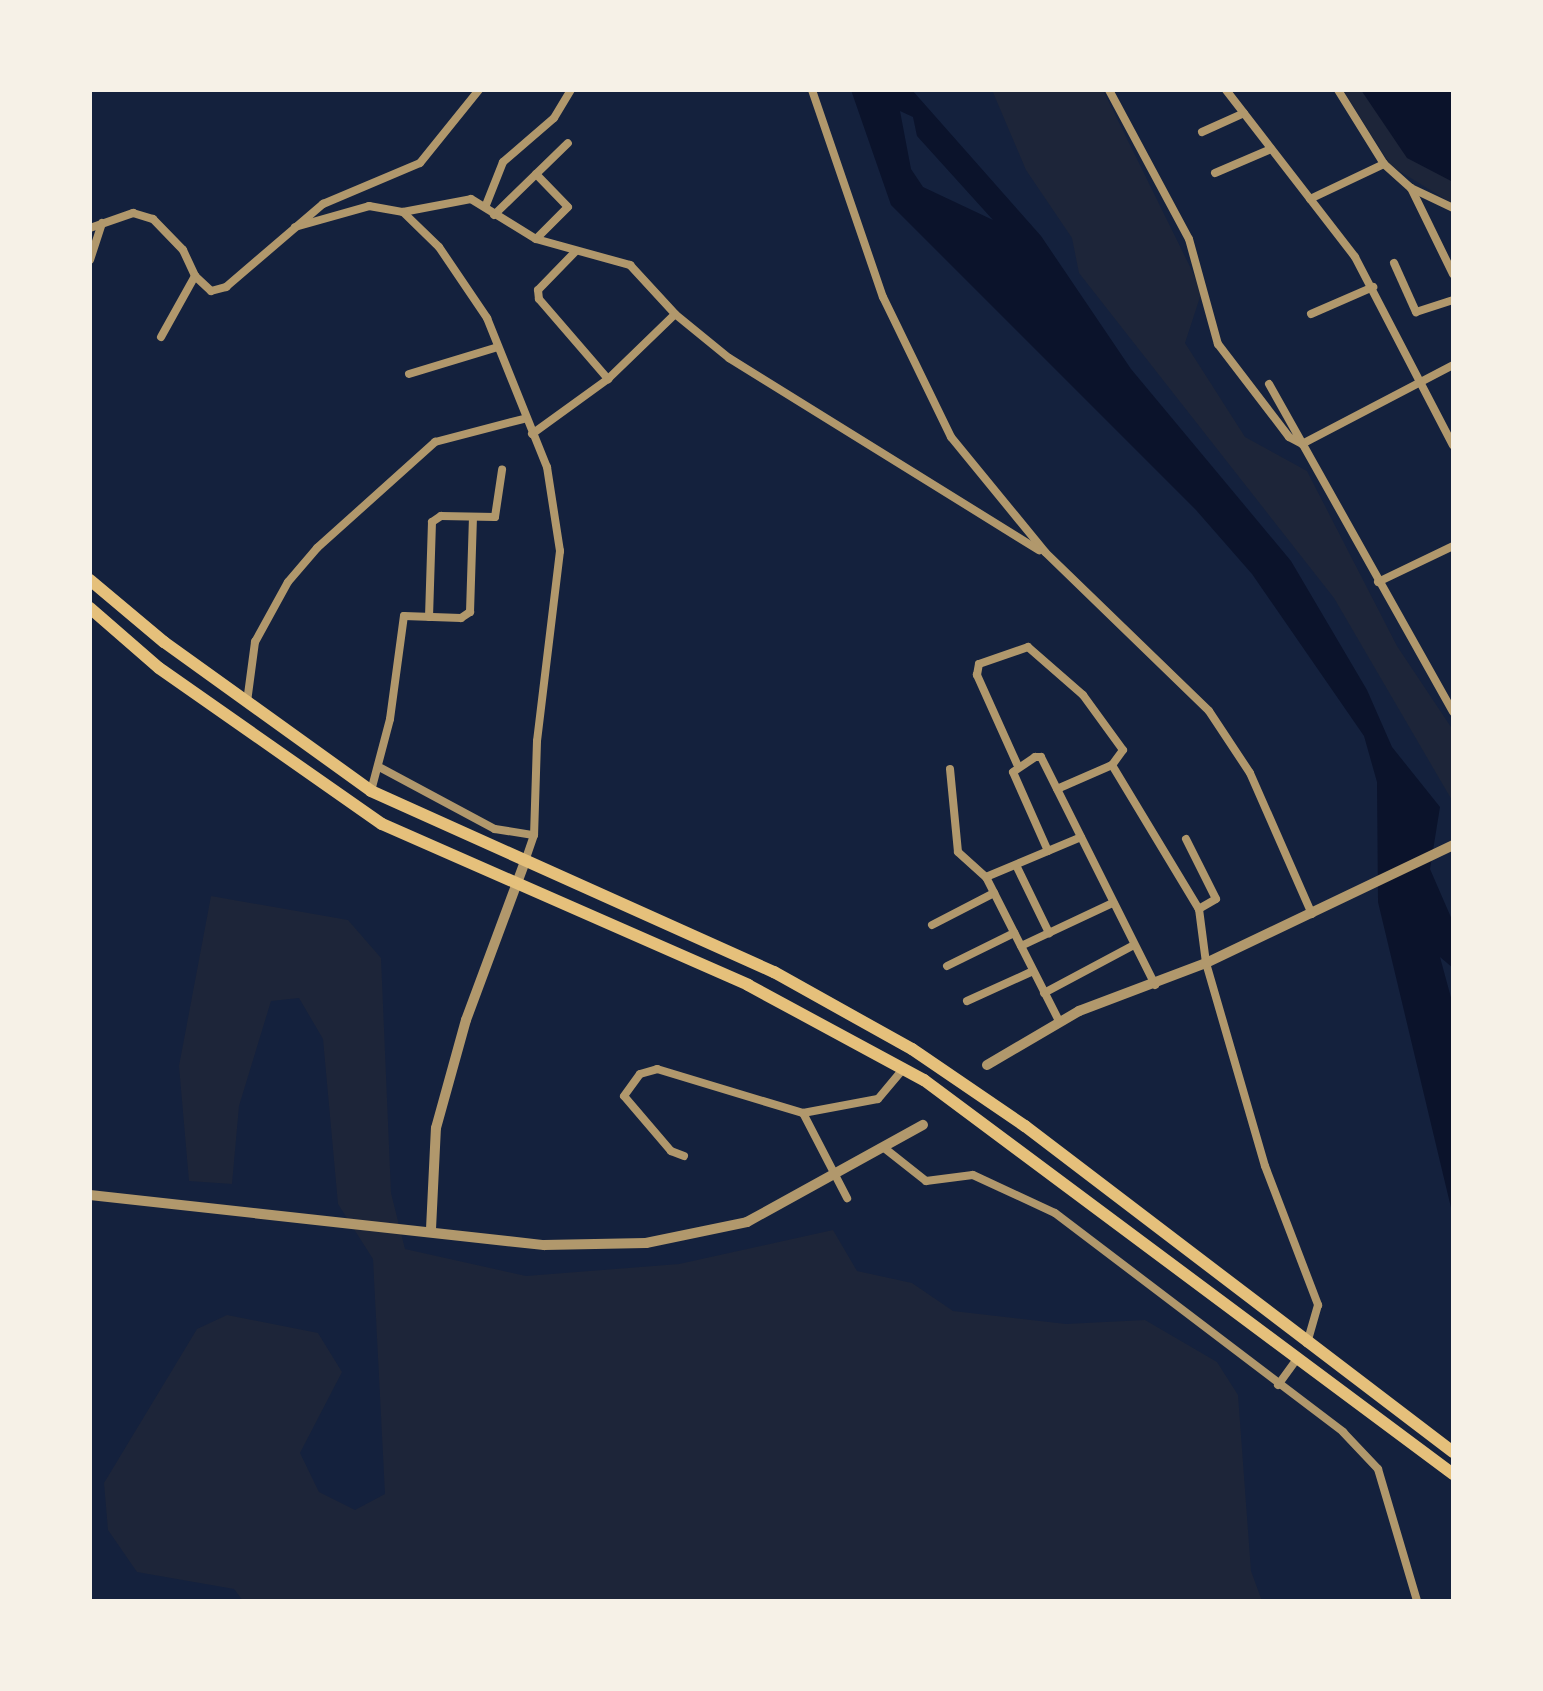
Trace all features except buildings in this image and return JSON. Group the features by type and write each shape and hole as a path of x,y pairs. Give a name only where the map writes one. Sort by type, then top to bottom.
{"highway":[{"path":"90,580 246,703 371,791 774,972 912,1049 1024,1126 1450,1451"},
{"path":"90,608 159,668 382,824 764,993 902,1070 1098,1204 1453,1474"}],"street":[{"path":"90,228 134,214 153,219 184,250 195,276 211,291 226,287 323,204 420,163 478,90"},
{"path":"486,205 503,162 554,118 572,90"},
{"path":"812,90 876,279 923,386 970,465 1044,552 1184,682 1232,742 1312,914"},
{"path":"1109,90 1189,239 1218,344 1241,380 1302,444"},
{"path":"1226,90 1372,287 1453,445"},
{"path":"1338,90 1384,164 1411,188 1453,208"},
{"path":"1202,132 1244,113"},
{"path":"494,215 568,143"},
{"path":"1215,173 1271,148"},
{"path":"1310,199 1384,164"},
{"path":"536,174 568,206 536,239"},
{"path":"1411,188 1453,274"},
{"path":"295,228 369,206 403,212 448,200 486,205 494,215 536,239 630,265 675,314 768,384 1044,552"},
{"path":"403,212 468,287 498,347 523,419 546,467 560,551 537,741 534,835 520,882 466,1020 436,1128 431,1229"},
{"path":"90,260 102,223"},
{"path":"575,252 538,290 539,299 608,379"},
{"path":"1394,264 1416,312 1453,300"},
{"path":"161,336 195,276"},
{"path":"1311,314 1372,287"},
{"path":"532,434 608,379 675,314"},
{"path":"409,374 438,360 498,347"},
{"path":"1302,444 1453,365"},
{"path":"1268,384 1453,712"},
{"path":"246,703 256,642 288,582 317,548 435,442 523,419"},
{"path":"429,617 432,522 442,516 495,517 502,470"},
{"path":"371,791 381,768 404,616 470,612 473,518"},
{"path":"1378,582 1453,546"},
{"path":"1017,764 977,675 979,664 1028,647 1083,696 1124,750 1112,764 1057,789"},
{"path":"1048,851 1012,772 1017,764 1041,757 1155,985"},
{"path":"1112,764 1199,909 1206,963 1266,1166 1318,1305 1307,1343"},
{"path":"381,768 495,829 534,835"},
{"path":"950,769 958,852 986,877 1059,1021"},
{"path":"986,877 1081,837"},
{"path":"1186,838 1216,899 1199,909"},
{"path":"986,1064 1059,1021 1206,963 1453,845"},
{"path":"1016,864 1048,933"},
{"path":"932,924 994,893"},
{"path":"1021,946 1113,903"},
{"path":"947,966 1014,933"},
{"path":"1044,993 1134,945"},
{"path":"967,1001 1033,971"},
{"path":"684,1156 671,1151 624,1096 640,1074 656,1069 803,1113 878,1099 902,1070"},
{"path":"803,1113 847,1198"},
{"path":"90,1195 431,1229 544,1245 646,1243 747,1222 923,1124"},
{"path":"883,1147 926,1181 973,1176 1002,1183 1055,1213 1342,1432 1378,1468 1416,1601"},
{"path":"1278,1386 1298,1357"}],"shaded area":[{"path":"851,90 912,90 1041,236 1131,369 1291,561 1367,690 1392,747 1440,807 1430,869 1453,922 1453,968 1440,957 1453,1005 1453,1216 1378,902 1377,782 1364,736 1252,574 1196,510 891,205","holes":["900,111 913,117 917,136 993,220 923,187 911,169"]},
{"path":"992,90 1103,90 1202,291 1185,343 1245,437 1307,471 1397,646 1453,730 1453,802 1334,598 1079,273 1072,238 1026,170"},
{"path":"1343,90 1453,90 1453,204 1391,166"},
{"path":"1361,90 1453,90 1453,182 1407,158"},
{"path":"211,896 348,920 381,958 391,1193 405,1249 526,1276 679,1264 833,1230 857,1271 912,1283 953,1311 1066,1324 1145,1320 1217,1362 1238,1395 1251,1571 1262,1601 243,1601 234,1589 137,1572 108,1530 104,1483 197,1329 227,1315 318,1333 342,1372 300,1453 319,1492 355,1510 385,1494 373,1259 338,1204 323,1039 299,998 271,1001 239,1106 232,1184 189,1181 179,1066"}]}
